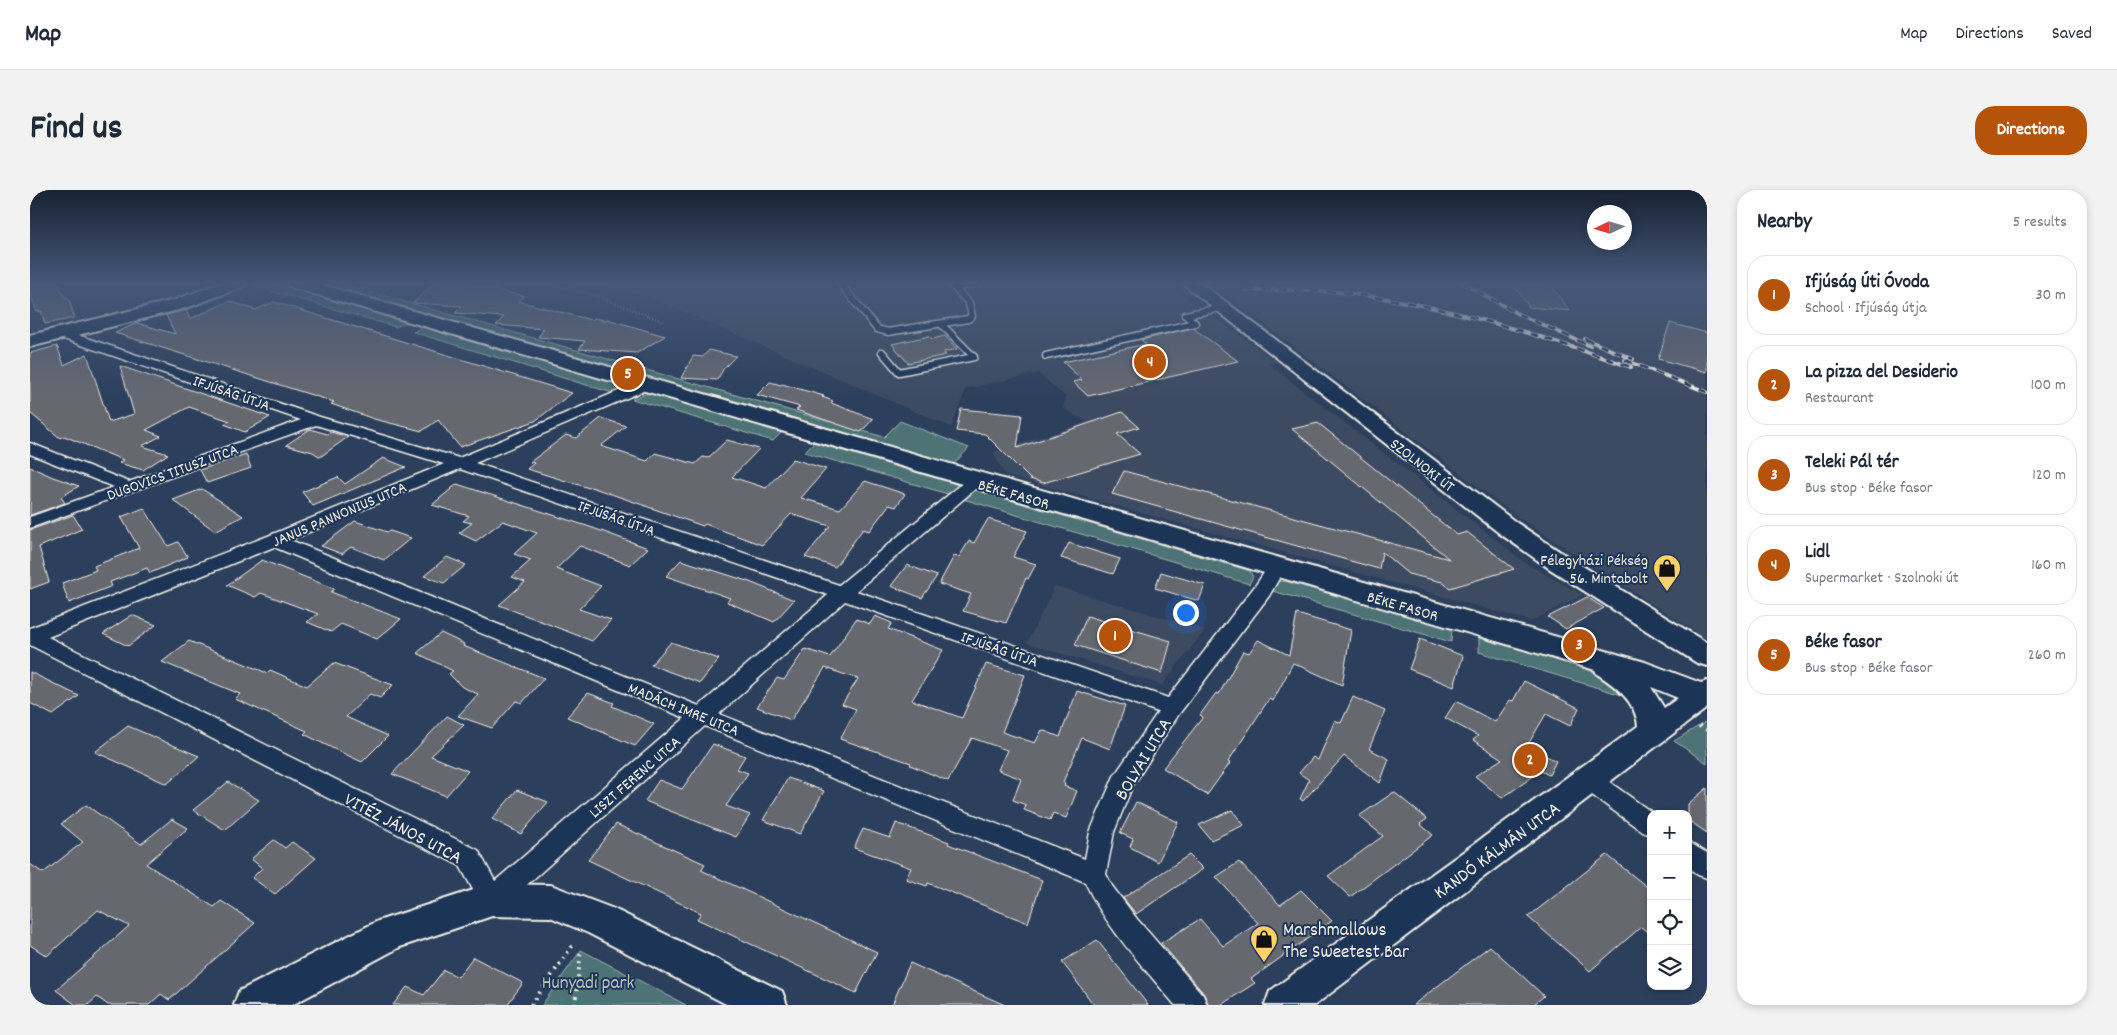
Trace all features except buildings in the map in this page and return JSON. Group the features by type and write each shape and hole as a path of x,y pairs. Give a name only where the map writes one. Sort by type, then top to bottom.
{"street":[{"path":"30,341 110,321"},
{"name":"BÉKE FASOR","path":"427,321 1276,568 1645,673 1705,695"},
{"name":"SZOLNOKI ÚT","path":"1237,321 1508,528 1559,564 1666,630 1682,651 1698,661 1705,695"},
{"name":"IFJÚSÁG ÚTJA","path":"60,333 315,420 459,463 842,593 1172,708"},
{"name":"JANUS PANNONIUS UTCA","path":"30,636 274,540 645,385"},
{"name":"DUGOVICS TITUSZ UTCA","path":"30,523 315,420"},
{"path":"30,448 128,487"},
{"name":"LISZT FERENC UTCA","path":"253,1005 391,933 492,900 842,593 975,481"},
{"name":"MADÁCH IMRE UTCA","path":"274,540 702,716 1094,874"},
{"name":"BOLYAI UTCA","path":"1094,874 1102,832 1122,783 1172,708 1262,590 1276,568"},
{"name":"VITÉZ JÁNOS UTCA","path":"30,636 469,858 492,900"},
{"path":"1595,660 1628,682 1644,700 1651,710 1654,732"},
{"path":"1645,673 1678,674 1698,661"},
{"name":"KANDÓ KÁLMÁN UTCA","path":"1284,1005 1705,695"},
{"path":"1589,780 1647,822"},
{"path":"1691,855 1707,867"},
{"path":"1094,874 1103,894 1128,928 1193,1005"},
{"path":"492,900 551,900 601,921 768,1005"}],"lane":[{"path":"871,321 877,329 892,332 957,321"},
{"path":"1046,356 1195,323 1193,321"},
{"path":"882,352 899,372 974,357 941,324"}],"path":[{"path":"1698,725 1707,730"},
{"path":"531,1005 573,946"},
{"path":"576,1005 581,950"}],"shaded area":[{"path":"705,321 1219,321 1277,362 1269,364 1527,564 1583,595 1531,621 1005,475 993,452 1087,422 1063,408 1066,397 1038,373 966,389 951,427"},
{"path":"1260,321 1707,321 1707,639 1519,518"},
{"path":"1055,586 1205,630 1162,685 1027,643"}],"green space":[{"path":"375,321 407,322 396,327"},
{"path":"447,321 474,321 884,437 900,421 969,448 951,467"},
{"path":"426,325 622,383 624,388 616,394 413,332"},
{"path":"648,393 782,432 773,441 632,399"},
{"path":"814,442 958,484 948,494 804,452"},
{"path":"976,490 1250,571 1253,577 1249,584 963,499 971,491"},
{"path":"1284,581 1452,628 1451,642 1269,590 1274,582"},
{"path":"1479,638 1593,670 1613,680 1624,690 1625,696 1479,652"},
{"path":"1707,721 1707,763 1674,741"},
{"name":"Hunyadi park","path":"581,950 686,1005 542,1005"}],"railway":[{"path":"1486,321 1561,343 1631,367"},
{"path":"1534,321 1590,346"},
{"path":"1585,339 1633,359"},
{"path":"1625,360 1707,392"}],"place":[{"name":"Lidl","path":"1150,362"},
{"name":"Béke fasor","path":"628,374"},
{"name":"Félegyházi Pékség 56. Mintabolt","path":"1667,592"},
{"name":"Ifjúság Úti Óvoda","path":"1115,636"},
{"name":"Teleki Pál tér","path":"1579,645"},
{"name":"La pizza del Desiderio","path":"1530,760"},
{"name":"Marshmallows The Sweetest Bar","path":"1264,963"}]}
